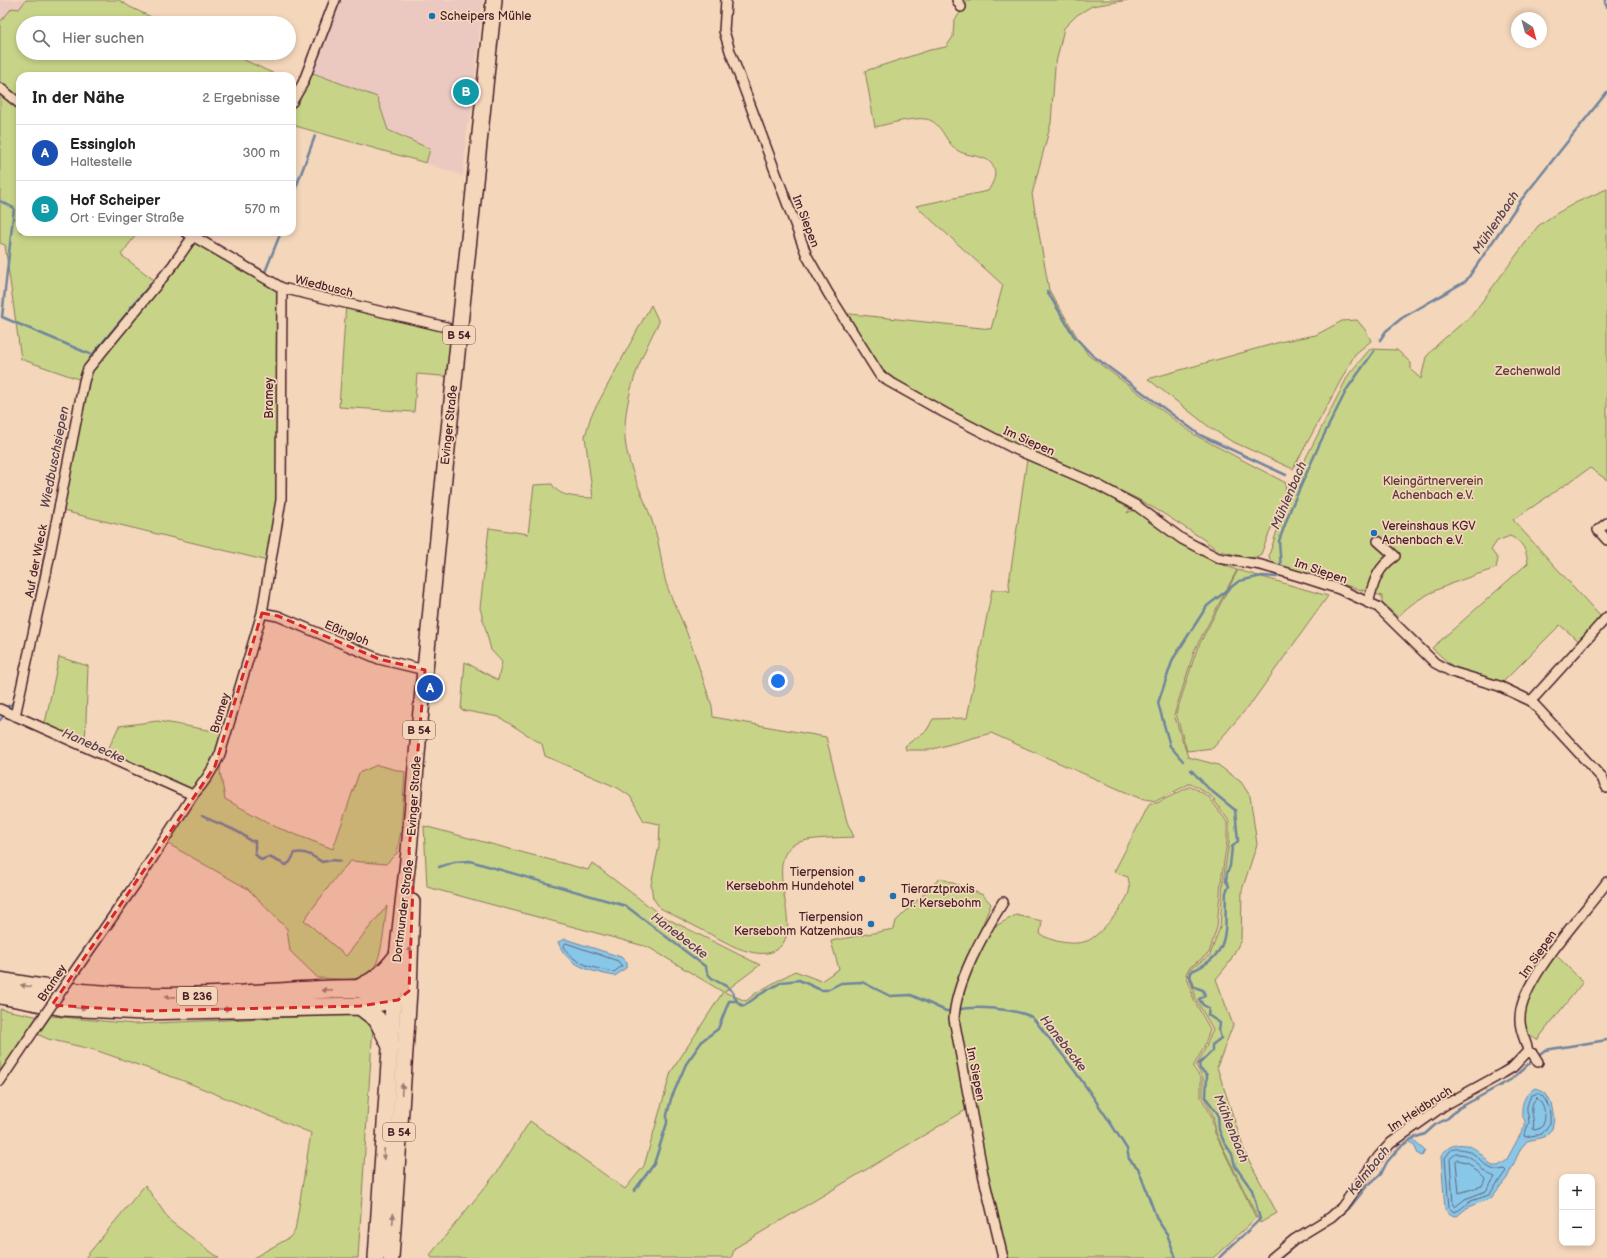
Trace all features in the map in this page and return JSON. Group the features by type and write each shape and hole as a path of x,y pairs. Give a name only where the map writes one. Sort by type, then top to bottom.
{"highway":[{"path":"358,988 375,981 397,957"},
{"name":"B 236","path":"0,981 78,994 120,997 195,996 358,988 401,996"},
{"name":"B 236","path":"0,995 63,1007 143,1011 360,1006 401,996"},
{"path":"360,1006 378,1019 391,1046"}],"main road":[{"name":"Evinger Straße","path":"409,851 425,670 494,0"},
{"name":"Dortmunder Straße","path":"376,1258 391,1046 401,996 397,957 409,851"},
{"name":"Dortmunder Straße","path":"391,1258 401,996 413,886 409,851"}],"street":[{"path":"296,95 303,83 335,0"},
{"name":"Im Siepen","path":"726,0 724,31 730,51 807,256 828,293 879,374 888,381 913,395 994,438 1094,483 1137,506 1182,539 1218,558 1261,565 1282,571 1339,589 1378,608 1393,620 1422,651 1452,672 1499,686 1531,701 1602,778 1607,788"},
{"path":"0,88 16,101"},
{"name":"Auf der Wieck","path":"15,716 45,579 84,381 88,369 173,264 190,236"},
{"name":"Wiedbusch","path":"194,236 282,288 446,327"},
{"name":"Bramey","path":"0,1081 139,879 193,795 204,783 220,754 262,613 281,500 282,288"},
{"path":"1607,523 1598,530 1607,540"},
{"path":"1368,603 1378,572 1385,563 1395,556 1378,541"},
{"name":"Eßingloh","path":"262,613 278,616 379,659 425,670"},
{"path":"1531,701 1607,617"},
{"path":"0,709 193,795"},
{"name":"Im Siepen","path":"1528,1051 1520,1018 1522,1006 1528,991 1548,958 1607,882"},
{"name":"Im Siepen","path":"1003,1258 983,1174 954,1019 954,1004 985,931 1004,902"},
{"path":"1528,1051 1533,1054 1538,1062"},
{"name":"Im Heidbruch","path":"1272,1258 1295,1239 1319,1225 1337,1212 1357,1188 1378,1156 1391,1143 1444,1106 1513,1067 1528,1051"}],"highlighted area":[{"path":"262,613 278,616 379,659 425,670 409,851 413,886 409,991 398,1000 360,1006 143,1011 52,1005 215,766"}],"shaded area":[{"path":"0,0 26,0 19,9 0,22"},
{"path":"340,0 483,0 470,121 467,125 463,176 426,163 430,149 388,130 377,97 313,73"}],"green space":[{"path":"26,0 119,0 149,16 16,16 16,60 244,60 270,72 16,72 16,236 135,236 121,255 158,283 192,236 282,288 281,500 272,562 59,510 84,381 21,359 5,245 0,243 0,22 12,8 19,9"},
{"path":"967,0 1128,0 1092,6 1077,15 1064,28 1055,67 1051,123 1032,194 1049,290 1088,355 1195,435 1286,483 1285,493 1261,554 1256,557 1248,558 1217,550 1203,539 1136,498 1047,456 1028,451 890,380 878,370 841,313 991,329 1003,285 916,206 988,191 994,177 994,168 991,163 983,158 957,150 935,124 926,119 900,121 875,127 865,71 930,50 946,47 953,37 954,21 966,5"},
{"path":"313,73 377,97 388,130 430,149 426,163 296,126 296,102"},
{"path":"1607,189 1607,480 1590,468 1513,520 1600,616 1580,642 1560,625 1502,683 1452,666 1432,648 1528,563 1523,546 1514,538 1510,536 1497,541 1491,550 1498,559 1496,568 1457,581 1431,593 1407,608 1398,617 1382,603 1382,596 1280,566 1270,560 1269,555 1293,483 1349,374 1370,349 1397,350 1411,363 1411,370 1421,379 1426,357 1439,343 1472,315 1538,226 1575,203"},
{"path":"346,304 458,328 454,377 417,374 414,412 339,407"},
{"path":"651,305 659,322 641,359 632,385 626,412 625,438 634,476 655,531 666,583 685,628 712,706 713,717 826,737 847,822 854,837 812,839 796,843 791,846 784,857 782,871 787,932 783,944 772,952 767,953 742,950 660,908 653,898 651,885 659,846 660,824 644,821 630,796 618,788 545,756 542,744 499,717 461,710 465,662 498,680 502,662 491,650 480,608 489,528 528,534 534,485 552,484 555,489 564,494 576,497 593,498 585,436 591,416"},
{"path":"1357,320 1366,331 1371,341 1355,354 1293,469 1231,441 1208,426 1148,379 1284,341 1316,335 1342,321"},
{"path":"1031,458 1097,487 1129,505 1130,509 1127,513 1134,510 1179,543 1213,561 1237,570 1195,649 1174,715 1188,757 1218,765 1241,782 1250,796 1257,844 1242,890 1241,940 1229,963 1216,979 1233,1025 1217,1067 1245,1153 1277,1213 1260,1223 1216,1133 1213,1115 1203,1096 1203,1078 1196,1066 1213,1029 1196,1000 1188,973 1190,969 1210,955 1220,927 1223,881 1229,842 1229,821 1211,796 1191,783 1156,801 1139,798 991,733 929,750 906,750 905,746 927,730 933,719 967,718 992,590 1007,590 1010,593 1009,583 1027,459"},
{"path":"1238,570 1328,596 1252,702 1213,748 1187,751 1176,714 1197,649"},
{"path":"59,657 88,666 85,747 44,728"},
{"path":"158,721 225,733 220,771 225,799 276,827 333,849 359,773 377,765 405,772 401,831 397,853 386,864 351,861 339,873 304,920 346,956 387,906 380,953 373,969 368,974 363,977 350,979 318,978 290,951 287,929 248,889 163,841 193,795 105,756 119,726"},
{"path":"1191,786 1209,797 1227,822 1227,842 1221,881 1217,927 1209,953 1189,968 1186,974 1194,1000 1210,1029 1204,1047 1193,1067 1201,1078 1201,1097 1211,1115 1215,1133 1256,1218 1213,1258 1007,1258 978,1128 957,1015 972,968 990,929 1016,915 1042,921 1040,934 1057,941 1076,943 1087,941 1092,938 1105,927 1118,912 1127,897 1129,892 1128,877 1114,872 1150,803 1157,803"},
{"path":"424,826 588,870 592,863 662,916 760,965 724,992 746,1001 756,993 795,971 821,981 839,969 831,941 894,929 896,921 940,878 983,895 991,904 953,996 950,1017 966,1110 735,1248 731,1258 432,1258 430,1255 498,1171 530,1121 625,1189 644,1166 671,1072 723,992 648,947 427,887"},
{"path":"1556,955 1583,982 1537,1040 1527,1033 1523,1024 1523,1014 1531,992"},
{"path":"0,1009 40,1017 3,1072 0,1071"},
{"path":"339,1015 366,1016 373,1025 358,1258 253,1258 289,1238 295,1231 311,1133 184,1081 95,1050 48,1039 37,1034 51,1016 134,1024"},
{"path":"145,1185 170,1221 219,1258 85,1258"}],"water":[{"path":"565,939 621,957 627,963 627,967 615,976 589,970 567,957 558,942"},
{"path":"1537,1088 1546,1094 1551,1103 1554,1118 1552,1129 1544,1137 1527,1141 1521,1148 1507,1178 1491,1198 1468,1207 1457,1216 1450,1215 1445,1209 1441,1156 1444,1151 1453,1146 1464,1145 1474,1148 1492,1166 1498,1166 1506,1161 1525,1126 1525,1121 1522,1114 1523,1102 1530,1092"},
{"path":"1413,1138 1415,1142 1425,1151 1422,1156 1418,1154 1414,1145 1409,1141"}],"waterway":[{"name":"Mühlenbach","path":"1606,0 1605,3 1607,7"},
{"name":"Mühlenbach","path":"1380,340 1386,331 1402,318 1466,281 1521,200 1607,92"},
{"path":"296,187 315,136"},
{"name":"Wiedbuschsiepen","path":"0,201 14,208 2,317 92,355"},
{"path":"243,260 265,272 279,236"},
{"path":"131,307 157,277"},
{"path":"1047,291 1074,336 1092,355 1200,435 1286,475"},
{"path":"88,363 92,355 127,313"},
{"name":"Mühlenbach","path":"1281,569 1279,541 1291,508 1320,443 1347,389 1374,351"},
{"name":"Wiedbuschsiepen","path":"47,547 56,499"},
{"name":"Wiedbuschsiepen","path":"40,578 45,553"},
{"name":"Mühlenbach","path":"1183,761 1170,746 1158,703 1173,659 1207,606 1239,581 1262,576 1277,577 1279,573"},
{"name":"Wiedbuschsiepen","path":"29,630 39,583"},
{"name":"Wiedbuschsiepen","path":"6,707 14,701"},
{"name":"Hanebecke","path":"0,720 4,715 6,716"},
{"name":"Mühlenbach","path":"1191,770 1209,789 1235,810 1238,841 1232,847 1230,866 1227,873 1226,881 1229,886 1226,892 1224,939 1214,957 1192,971 1190,976 1194,987 1203,990 1205,996 1199,999 1203,1005 1209,1008 1208,1015 1220,1023 1219,1031 1221,1038 1212,1045 1212,1051 1199,1064 1200,1069 1207,1075 1206,1098 1218,1114 1219,1130 1224,1142 1232,1154 1235,1166 1252,1190 1260,1219 1219,1258"},
{"name":"Hanebecke","path":"202,816 241,833 250,841 255,841 255,854 261,860 269,857 286,865 290,862 295,853 303,853 309,854 322,862 332,860 341,861"},
{"name":"Hanebecke","path":"439,867 454,862 470,861 626,906 706,967 709,975 731,990 737,1001 744,1006 759,995 782,982 799,980 821,990 827,990 841,983 862,982 890,996 911,995 946,1011 952,1011"},
{"path":"634,1191 654,1164 667,1123 667,1115 671,1099 686,1064 703,1040 718,1029 729,1001 735,1001"},
{"name":"Hanebecke","path":"957,1010 973,1008 1004,1010 1030,1016 1036,1021 1077,1074 1127,1149 1129,1159 1138,1168 1157,1219 1167,1234 1176,1258"},
{"name":"Kelmbach","path":"1537,1056 1545,1050 1607,1040"},
{"name":"Kelmbach","path":"1341,1214 1351,1206 1367,1186 1381,1174 1387,1162 1400,1147 1413,1138 1425,1134 1435,1125 1448,1118 1459,1108 1512,1079 1533,1060"},
{"name":"Kelmbach","path":"1280,1258 1303,1239"}],"place":[{"name":"Scheipers Mühle","path":"432,16"},
{"name":"Hof Scheiper","path":"466,92"},
{"name":"Vereinshaus KGV Achenbach e.V.","path":"1374,533"},
{"name":"Essingloh","path":"430,688"},
{"name":"Tierpension Kersebohm Hundehotel","path":"862,879"},
{"name":"Tierarztpraxis Dr. Kersebohm","path":"893,896"},
{"name":"Tierpension Kersebohm Katzenhaus","path":"871,924"}],"park label":[{"name":"Zechenwald","path":"1528,371"},
{"name":"Kleingärtnerverein Achenbach e.V.","path":"1433,488"}]}
